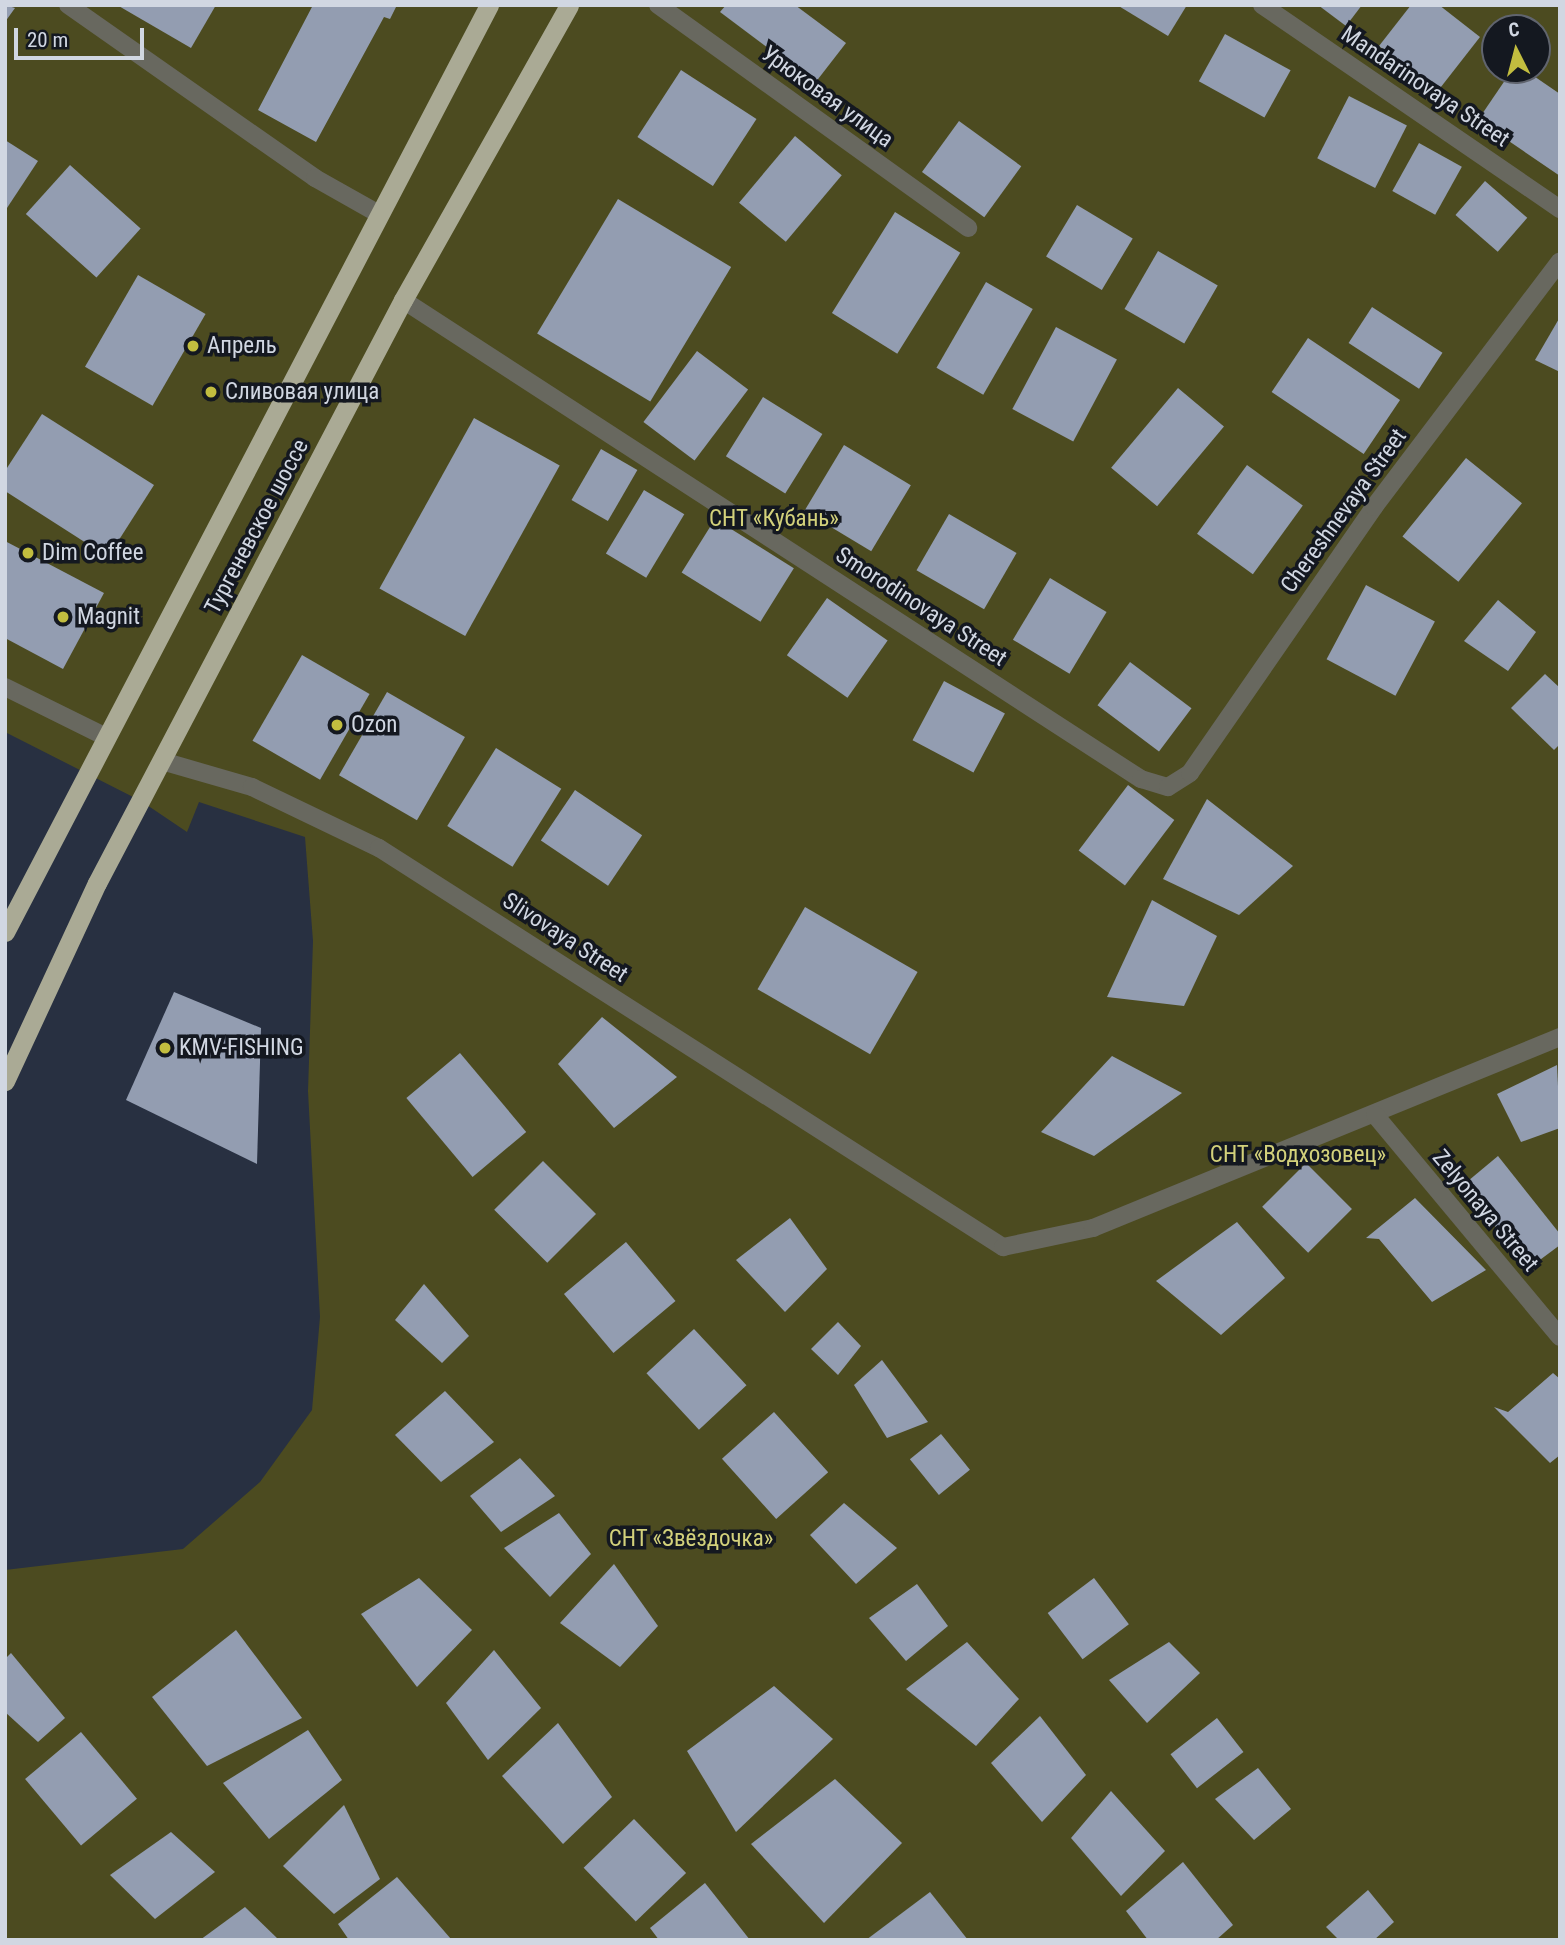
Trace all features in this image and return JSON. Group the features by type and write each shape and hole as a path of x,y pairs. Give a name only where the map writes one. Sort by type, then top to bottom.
{"highway":[{"name":"Тургеневское шоссе","path":"5,932 489,5"},
{"name":"Тургеневское шоссе","path":"5,1081 97,883 403,300 569,5"}],"street":[{"path":"68,5 315,178 379,214"},
{"name":"Урюковая улица","path":"658,5 968,228"},
{"name":"Mandarinovaya Street","path":"1262,5 1560,209"},
{"name":"Chereshnevaya Street","path":"1168,788 1190,773 1374,507 1560,261"},
{"name":"Smorodinovaya Street","path":"403,300 1141,779 1168,788"},
{"path":"5,687 106,737"},
{"name":"Slivovaya Street","path":"162,761 252,787 379,848 1003,1247 1093,1228 1374,1115"},
{"path":"1374,1115 1560,1037"},
{"name":"Zelyonaya Street","path":"1374,1115 1560,1337"}],"green space":[{"path":"5,5 1560,5 1560,1940 5,1940 5,1570 183,1549 260,1482 312,1410 320,1317 308,1091 313,941 305,837 199,802 187,832 141,801 5,732"}],"building":[{"path":"5,5 15,8 5,22"},
{"path":"117,5 216,5 191,48"},
{"path":"313,5 397,5 390,19 384,17 316,142 258,110"},
{"path":"726,5 795,5 846,43 815,83 720,12"},
{"path":"1117,5 1187,5 1168,36"},
{"path":"1318,5 1362,5 1346,26"},
{"path":"1411,5 1439,5 1480,37 1437,92 1379,46"},
{"path":"1225,34 1291,70 1264,118 1199,81"},
{"path":"681,70 756,119 713,186 637,137"},
{"path":"1502,84 1545,84 1560,94 1560,176 1478,120"},
{"path":"1349,96 1407,126 1375,188 1317,158"},
{"path":"959,121 1021,166 984,217 922,172"},
{"path":"795,136 842,175 786,242 739,203"},
{"path":"5,140 38,161 5,211"},
{"path":"1419,143 1462,167 1435,215 1392,191"},
{"path":"70,165 141,229 96,278 26,214"},
{"path":"1485,181 1527,218 1498,252 1455,215"},
{"path":"618,199 731,267 650,402 537,334"},
{"path":"1077,205 1133,238 1102,290 1046,256"},
{"path":"895,212 960,253 897,354 832,313"},
{"path":"1158,251 1218,286 1184,344 1124,309"},
{"path":"138,275 206,314 153,406 85,367"},
{"path":"986,282 1033,309 983,395 936,368"},
{"path":"1372,307 1442,353 1419,389 1349,343"},
{"path":"1560,317 1560,372 1535,360"},
{"path":"1056,327 1117,359 1073,442 1012,409"},
{"path":"1308,338 1400,400 1364,454 1272,392"},
{"path":"697,351 748,390 695,461 643,422"},
{"path":"1178,388 1224,427 1157,506 1111,468"},
{"path":"763,397 822,434 785,493 726,456"},
{"path":"42,414 154,485 108,557 5,491 5,471"},
{"path":"474,418 560,466 465,636 379,589"},
{"path":"844,445 911,485 871,551 804,511"},
{"path":"601,449 637,470 608,521 572,500"},
{"path":"1466,458 1522,503 1458,582 1402,536"},
{"path":"1247,465 1303,506 1253,574 1197,534"},
{"path":"644,490 684,514 646,578 606,553"},
{"path":"949,514 1017,553 984,609 916,570"},
{"path":"715,519 794,568 760,622 682,572"},
{"path":"5,541 104,593 63,669 5,638"},
{"path":"1050,578 1107,612 1069,674 1013,640"},
{"path":"1366,585 1435,622 1395,696 1327,659"},
{"path":"827,598 888,640 847,698 787,655"},
{"path":"1498,600 1536,632 1508,671 1464,641"},
{"path":"302,655 370,694 320,780 252,741"},
{"path":"1130,662 1191,708 1159,751 1098,705"},
{"path":"1545,674 1560,688 1560,744 1554,750 1511,708"},
{"path":"944,681 1005,713 973,773 913,740"},
{"path":"387,692 465,737 417,820 339,775"},
{"path":"496,748 561,789 513,867 447,826"},
{"path":"1128,785 1174,820 1125,885 1079,850"},
{"path":"575,790 642,835 608,886 541,841"},
{"path":"1207,799 1293,866 1239,915 1163,879"},
{"path":"1152,900 1217,936 1184,1006 1107,997"},
{"path":"805,907 918,972 870,1054 758,989"},
{"path":"174,992 261,1028 257,1164 126,1100"},
{"path":"602,1017 677,1077 614,1128 558,1064"},
{"path":"460,1053 526,1132 473,1177 406,1098"},
{"path":"1112,1056 1182,1093 1094,1156 1041,1132"},
{"path":"1557,1065 1560,1128 1521,1142 1497,1094"},
{"path":"1498,1156 1560,1234 1560,1245 1529,1268 1462,1186"},
{"path":"543,1161 596,1214 547,1263 494,1210"},
{"path":"1306,1163 1352,1209 1308,1253 1262,1207"},
{"path":"1415,1198 1486,1270 1432,1302 1379,1239 1366,1238"},
{"path":"790,1218 827,1269 785,1312 736,1260"},
{"path":"1237,1222 1285,1278 1221,1335 1156,1281"},
{"path":"626,1242 675,1301 613,1353 564,1294"},
{"path":"424,1284 469,1336 442,1363 395,1320"},
{"path":"838,1322 861,1346 838,1375 811,1349"},
{"path":"694,1329 747,1385 699,1430 646,1373"},
{"path":"882,1360 928,1422 887,1438 854,1385"},
{"path":"1553,1373 1560,1379 1560,1455 1550,1463 1494,1407 1508,1412"},
{"path":"445,1391 494,1442 441,1482 395,1435"},
{"path":"774,1412 828,1472 776,1519 722,1459"},
{"path":"941,1434 970,1470 939,1495 910,1459"},
{"path":"520,1458 555,1496 501,1532 470,1496"},
{"path":"844,1503 897,1548 856,1584 810,1535"},
{"path":"559,1513 591,1554 550,1597 504,1548"},
{"path":"614,1564 658,1626 620,1667 560,1623"},
{"path":"419,1578 472,1630 417,1687 361,1614"},
{"path":"1094,1578 1129,1624 1083,1659 1048,1613"},
{"path":"917,1584 948,1626 906,1661 869,1618"},
{"path":"236,1630 302,1718 207,1766 152,1697"},
{"path":"967,1642 1019,1699 976,1746 906,1689"},
{"path":"1169,1642 1200,1673 1147,1723 1109,1680"},
{"path":"494,1650 541,1708 488,1760 446,1703"},
{"path":"11,1653 65,1718 38,1742 5,1712 5,1659"},
{"path":"774,1686 833,1739 736,1832 687,1751"},
{"path":"1040,1716 1086,1775 1042,1822 991,1763"},
{"path":"1217,1718 1243,1752 1197,1788 1171,1754"},
{"path":"558,1723 612,1797 563,1844 502,1776"},
{"path":"308,1730 342,1780 269,1839 223,1783"},
{"path":"81,1732 137,1799 81,1846 25,1779"},
{"path":"1258,1768 1291,1809 1254,1840 1215,1799"},
{"path":"835,1779 902,1843 824,1923 751,1844"},
{"path":"1111,1791 1165,1851 1121,1896 1071,1838"},
{"path":"344,1805 380,1879 334,1914 283,1866"},
{"path":"634,1819 686,1873 636,1922 584,1868"},
{"path":"171,1832 215,1872 155,1919 110,1875"},
{"path":"1183,1862 1233,1925 1216,1940 1148,1940 1126,1911"},
{"path":"397,1877 451,1939 349,1940 338,1924"},
{"path":"705,1883 750,1940 659,1940 650,1928"},
{"path":"1368,1890 1394,1922 1374,1940 1339,1940 1326,1927"},
{"path":"930,1892 968,1940 866,1940"},
{"path":"245,1907 279,1940 200,1940"}],"place":[{"name":"Апрель","path":"193,346"},
{"name":"Сливовая улица","path":"211,392"},
{"name":"Dim Coffee","path":"28,553"},
{"name":"Magnit","path":"63,617"},
{"name":"Ozon","path":"337,725"},
{"name":"KMV-FISHING","path":"165,1048"}],"park label":[{"name":"СНТ «Кубань»","path":"774,519"},
{"name":"СНТ «Водхозовец»","path":"1298,1155"},
{"name":"СНТ «Звёздочка»","path":"691,1539"}]}
